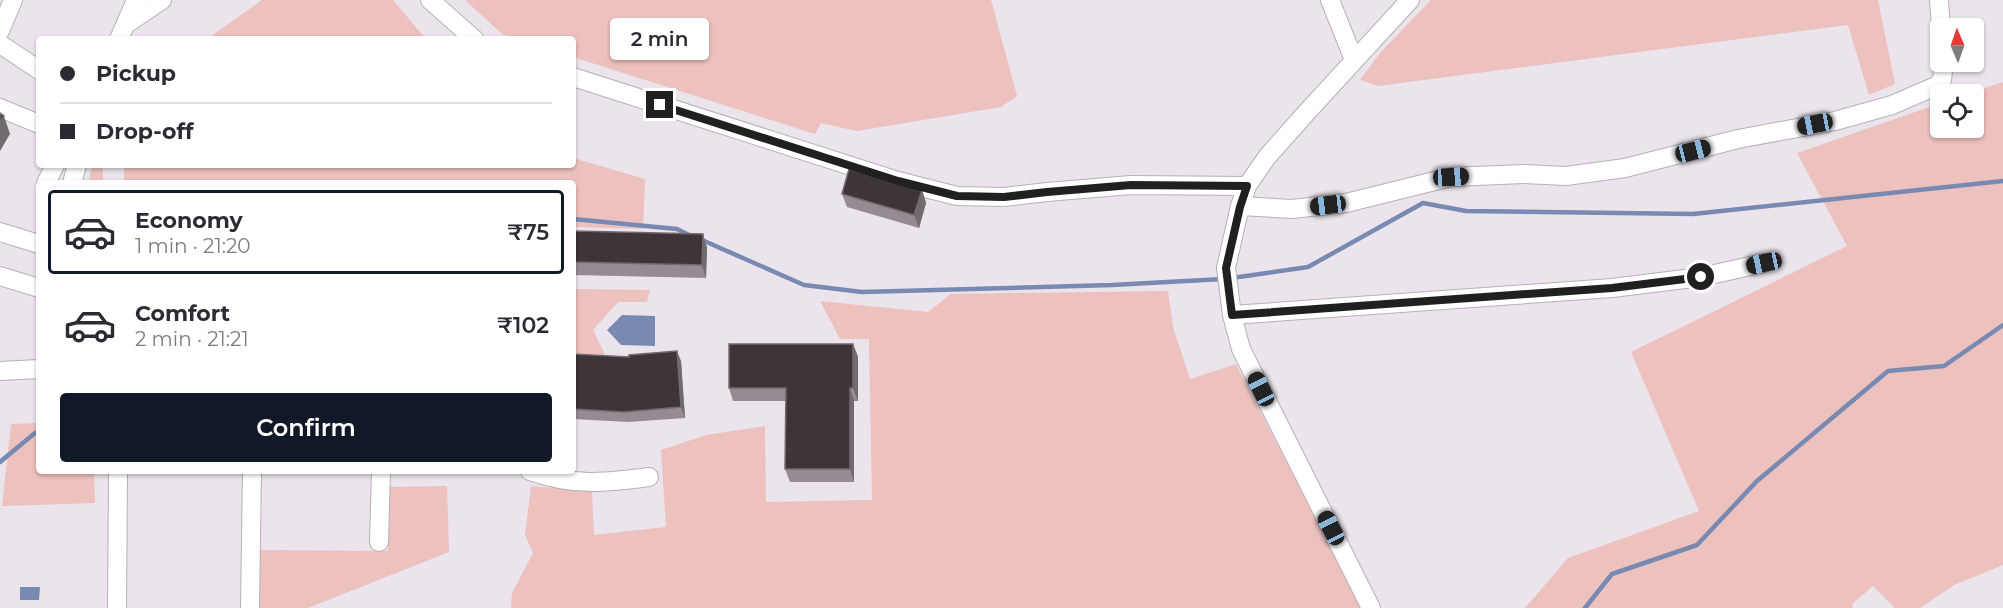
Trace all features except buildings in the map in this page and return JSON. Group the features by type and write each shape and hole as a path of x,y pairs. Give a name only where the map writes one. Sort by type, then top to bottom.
{"street":[{"path":"0,31 13,0"},
{"path":"122,32 136,0"},
{"path":"122,32 162,0"},
{"path":"430,0 471,36"},
{"path":"1330,0 1354,60"},
{"path":"1371,608 1241,349 1232,315 1226,268 1247,186 1267,157 1410,0"},
{"path":"1939,0 1940,18"},
{"path":"0,44 36,68"},
{"path":"1240,207 1292,210 1335,204 1451,177 1524,174 1566,176 1625,168 1738,139 1835,121 1892,105 1936,86 1942,80 1943,72"},
{"path":"576,77 898,181 957,196 1004,197 1131,185 1247,186"},
{"path":"0,108 36,123"},
{"path":"0,232 36,243"},
{"path":"1232,315 1612,288 1701,277 1764,263"},
{"path":"0,276 36,287"},
{"path":"0,371 36,369"},
{"path":"117,608 118,474"},
{"path":"250,608 252,474"},
{"path":"379,542 381,474"},
{"path":"539,474 550,478 588,483 649,477"}],"shaded area":[{"path":"262,0 393,0 423,36 211,36"},
{"path":"465,0 991,0 1017,96 1001,107 857,131 821,123 815,134 576,58 576,36 508,36 502,34"},
{"path":"1431,0 1878,0 1895,84 1869,95 1848,25 1378,86 1360,80 1380,53"},
{"path":"2003,82 2003,565 1954,585 1920,608 1895,608 1873,586 1852,604 1853,608 1525,608 1568,558 1699,511 1631,352 1847,246 1797,153 1930,107 1930,138 1984,138 1984,88"},
{"path":"576,159 645,179 643,229 576,227 576,180 124,180 124,168 576,168"},
{"path":"92,168 103,168 103,180 90,180"},
{"path":"576,289 650,290 647,302 618,302 593,330 607,359 576,355"},
{"path":"1168,291 1173,327 1190,379 1236,364 1361,608 511,608 512,593 533,553 525,535 531,486 592,491 594,535 666,527 661,450 706,435 765,426 766,502 872,500 869,339 840,339 820,301 928,312 951,294"},
{"path":"36,423 36,474 94,474 95,503 2,506 11,424"},
{"path":"447,486 449,552 308,608 260,608 260,550 388,551 389,487"}],"water":[{"path":"622,315 655,316 655,346 621,345 607,330"},
{"path":"20,587 40,587 39,600 20,600"}],"waterway":[{"path":"1232,278 1308,267 1423,203 1466,211 1693,214 2003,181"},
{"path":"576,219 677,229 691,236"},
{"path":"702,240 804,285 862,292 1112,285 1223,279"},
{"path":"1585,608 1612,574 1697,545 1757,481 1888,371 1944,366 2003,325"},
{"path":"0,462 36,433"}],"route":[{"path":"660,105 898,181 957,196 1004,197 1131,185 1247,186 1226,268 1232,315 1612,288 1701,277"}]}
